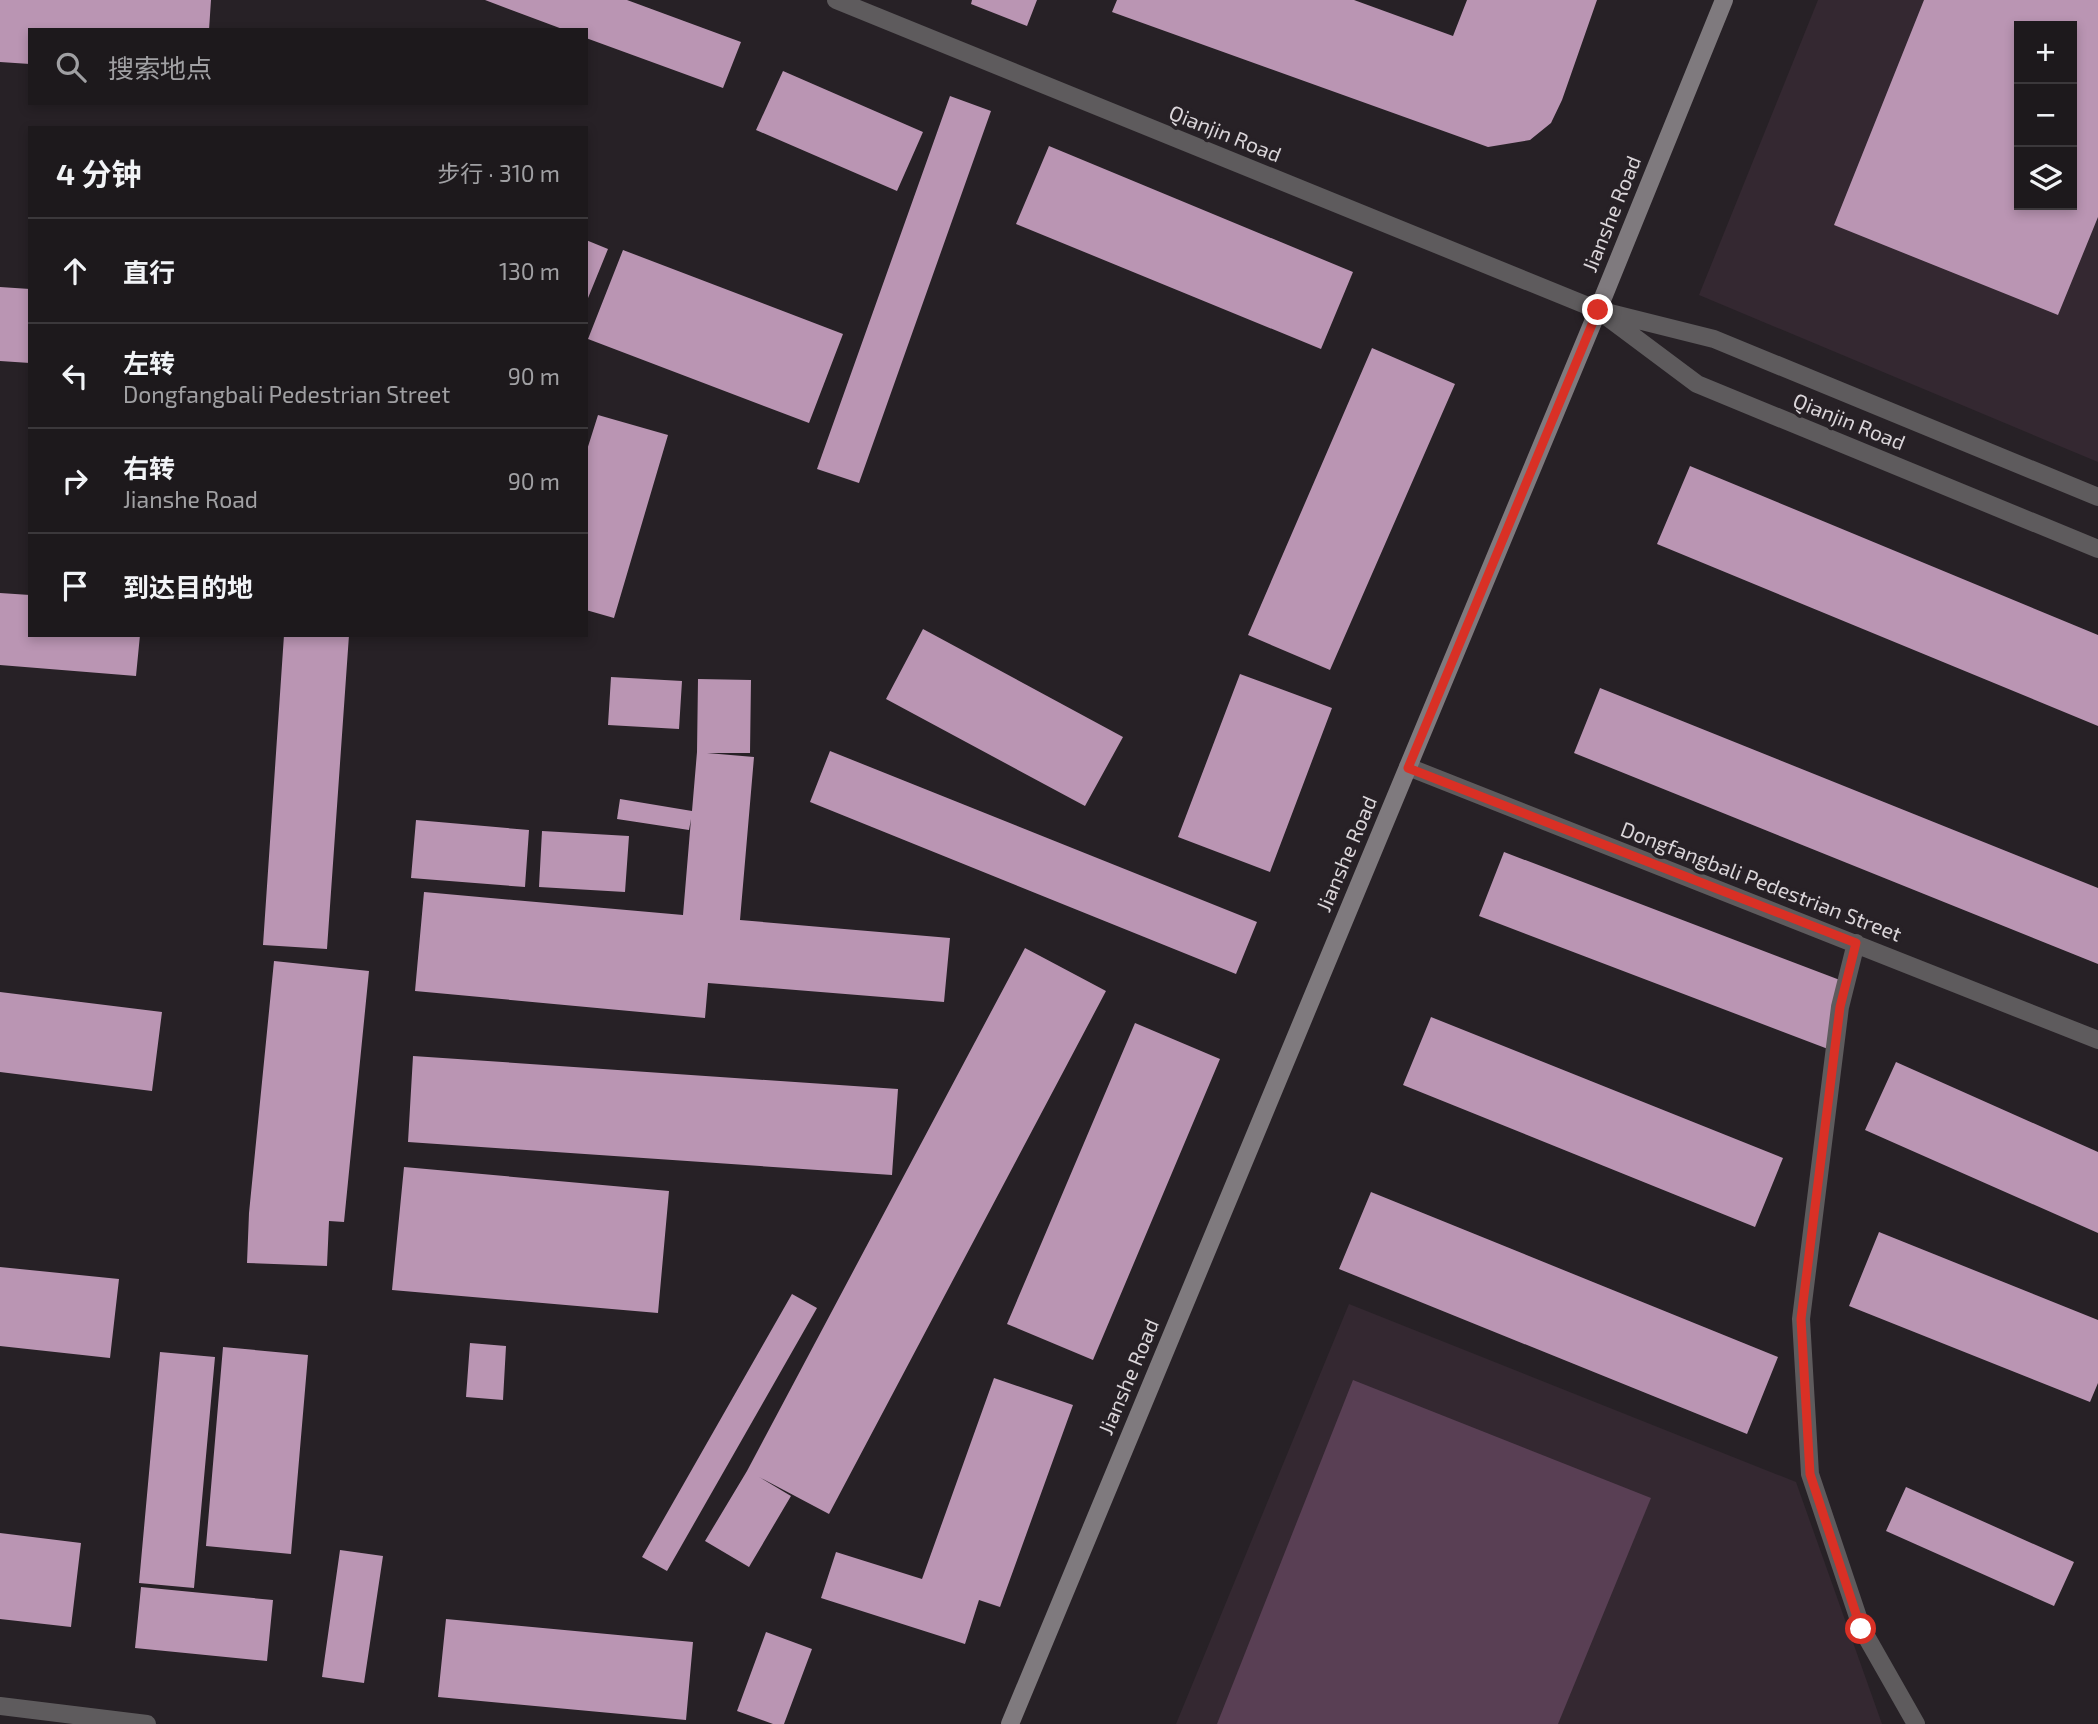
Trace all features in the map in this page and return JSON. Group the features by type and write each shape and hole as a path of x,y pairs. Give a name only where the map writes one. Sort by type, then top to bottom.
{"street":[{"name":"Qianjin Road","path":"836,0 1598,310 1714,339 2098,497"},
{"name":"Jianshe Road","path":"1010,1724 1598,310 1724,0"},
{"name":"Qianjin Road","path":"1598,310 1698,384 2098,549"},
{"name":"Dongfangbali Pedestrian Street","path":"1408,768 2098,1040"},
{"path":"1856,943 1840,1007 1801,1319 1810,1474 1861,1629 1916,1724"},
{"path":"0,1706 147,1724"}],"shaded area":[{"path":"1818,0 2098,0 2098,462 1699,295"},
{"path":"1349,1304 1796,1482 1882,1724 1176,1724"},
{"path":"1353,1380 1651,1498 1558,1724 1217,1724"}],"building":[{"path":"0,0 211,0 209,28 28,28 28,64 0,62"},
{"path":"485,0 627,0 741,42 723,88 588,39 588,28 560,28"},
{"path":"972,0 1037,0 1027,26 971,4"},
{"path":"1117,0 1354,0 1453,36 1467,0 1597,0 1562,100 1551,123 1530,140 1488,147 1112,12"},
{"path":"1924,0 2098,0 2098,217 2058,315 1834,225"},
{"path":"783,71 923,132 897,191 756,130"},
{"path":"950,96 991,111 859,483 817,469"},
{"path":"1049,146 1353,272 1321,349 1016,224"},
{"path":"588,241 608,249 588,298"},
{"path":"623,250 843,334 809,423 588,339"},
{"path":"0,287 28,289 28,363 0,361"},
{"path":"1372,348 1455,384 1330,670 1248,635"},
{"path":"598,415 668,435 614,618 588,611 588,447"},
{"path":"1690,466 2098,635 2098,726 1657,544"},
{"path":"0,593 28,595 28,637 140,637 136,676 0,665"},
{"path":"923,629 1123,737 1085,806 886,699"},
{"path":"284,637 349,637 327,949 263,945"},
{"path":"1240,674 1332,708 1270,872 1178,837"},
{"path":"611,677 682,681 679,729 608,725"},
{"path":"698,679 751,680 750,753 707,753 754,757 740,920 950,938 944,1002 708,983 705,1018 415,991 424,892 683,915 691,819 689,830 617,819 620,799 692,811 697,752"},
{"path":"1600,688 2098,888 2098,964 1574,753"},
{"path":"830,751 1257,922 1236,974 810,802"},
{"path":"416,820 529,830 525,887 411,878"},
{"path":"542,831 629,836 625,892 539,887"},
{"path":"1504,852 1853,985 1828,1049 1479,916"},
{"path":"1025,948 1106,991 829,1514 759,1477 791,1496 749,1567 705,1541 747,1471"},
{"path":"274,961 369,971 344,1222 329,1221 327,1266 247,1263 249,1213"},
{"path":"0,992 162,1012 152,1091 0,1072"},
{"path":"1431,1017 1783,1158 1755,1227 1403,1085"},
{"path":"1135,1023 1220,1059 1093,1360 1007,1324"},
{"path":"413,1056 898,1089 892,1175 408,1142"},
{"path":"1896,1062 2098,1152 2098,1233 1865,1130"},
{"path":"404,1167 669,1191 658,1313 392,1290"},
{"path":"1371,1192 1778,1357 1747,1434 1339,1269"},
{"path":"1879,1232 2098,1320 2098,1383 2090,1402 1849,1306"},
{"path":"0,1267 119,1279 110,1358 0,1346"},
{"path":"792,1294 817,1308 667,1571 642,1557"},
{"path":"470,1343 506,1346 503,1400 466,1397"},
{"path":"223,1347 308,1355 291,1554 206,1546"},
{"path":"160,1352 215,1357 194,1588 139,1583"},
{"path":"994,1378 1073,1405 1000,1607 979,1600 965,1644 821,1598 836,1552 922,1579"},
{"path":"1906,1487 2074,1562 2054,1606 1886,1531"},
{"path":"0,1533 81,1543 71,1627 0,1619"},
{"path":"340,1550 383,1556 364,1683 322,1677"},
{"path":"141,1587 273,1600 267,1661 135,1648"},
{"path":"446,1619 693,1642 686,1720 438,1697"},
{"path":"766,1632 812,1649 784,1724 773,1724 737,1711"}],"route":[{"path":"1598,310 1408,768 1856,943 1840,1007 1801,1319 1810,1474 1861,1629"}]}
